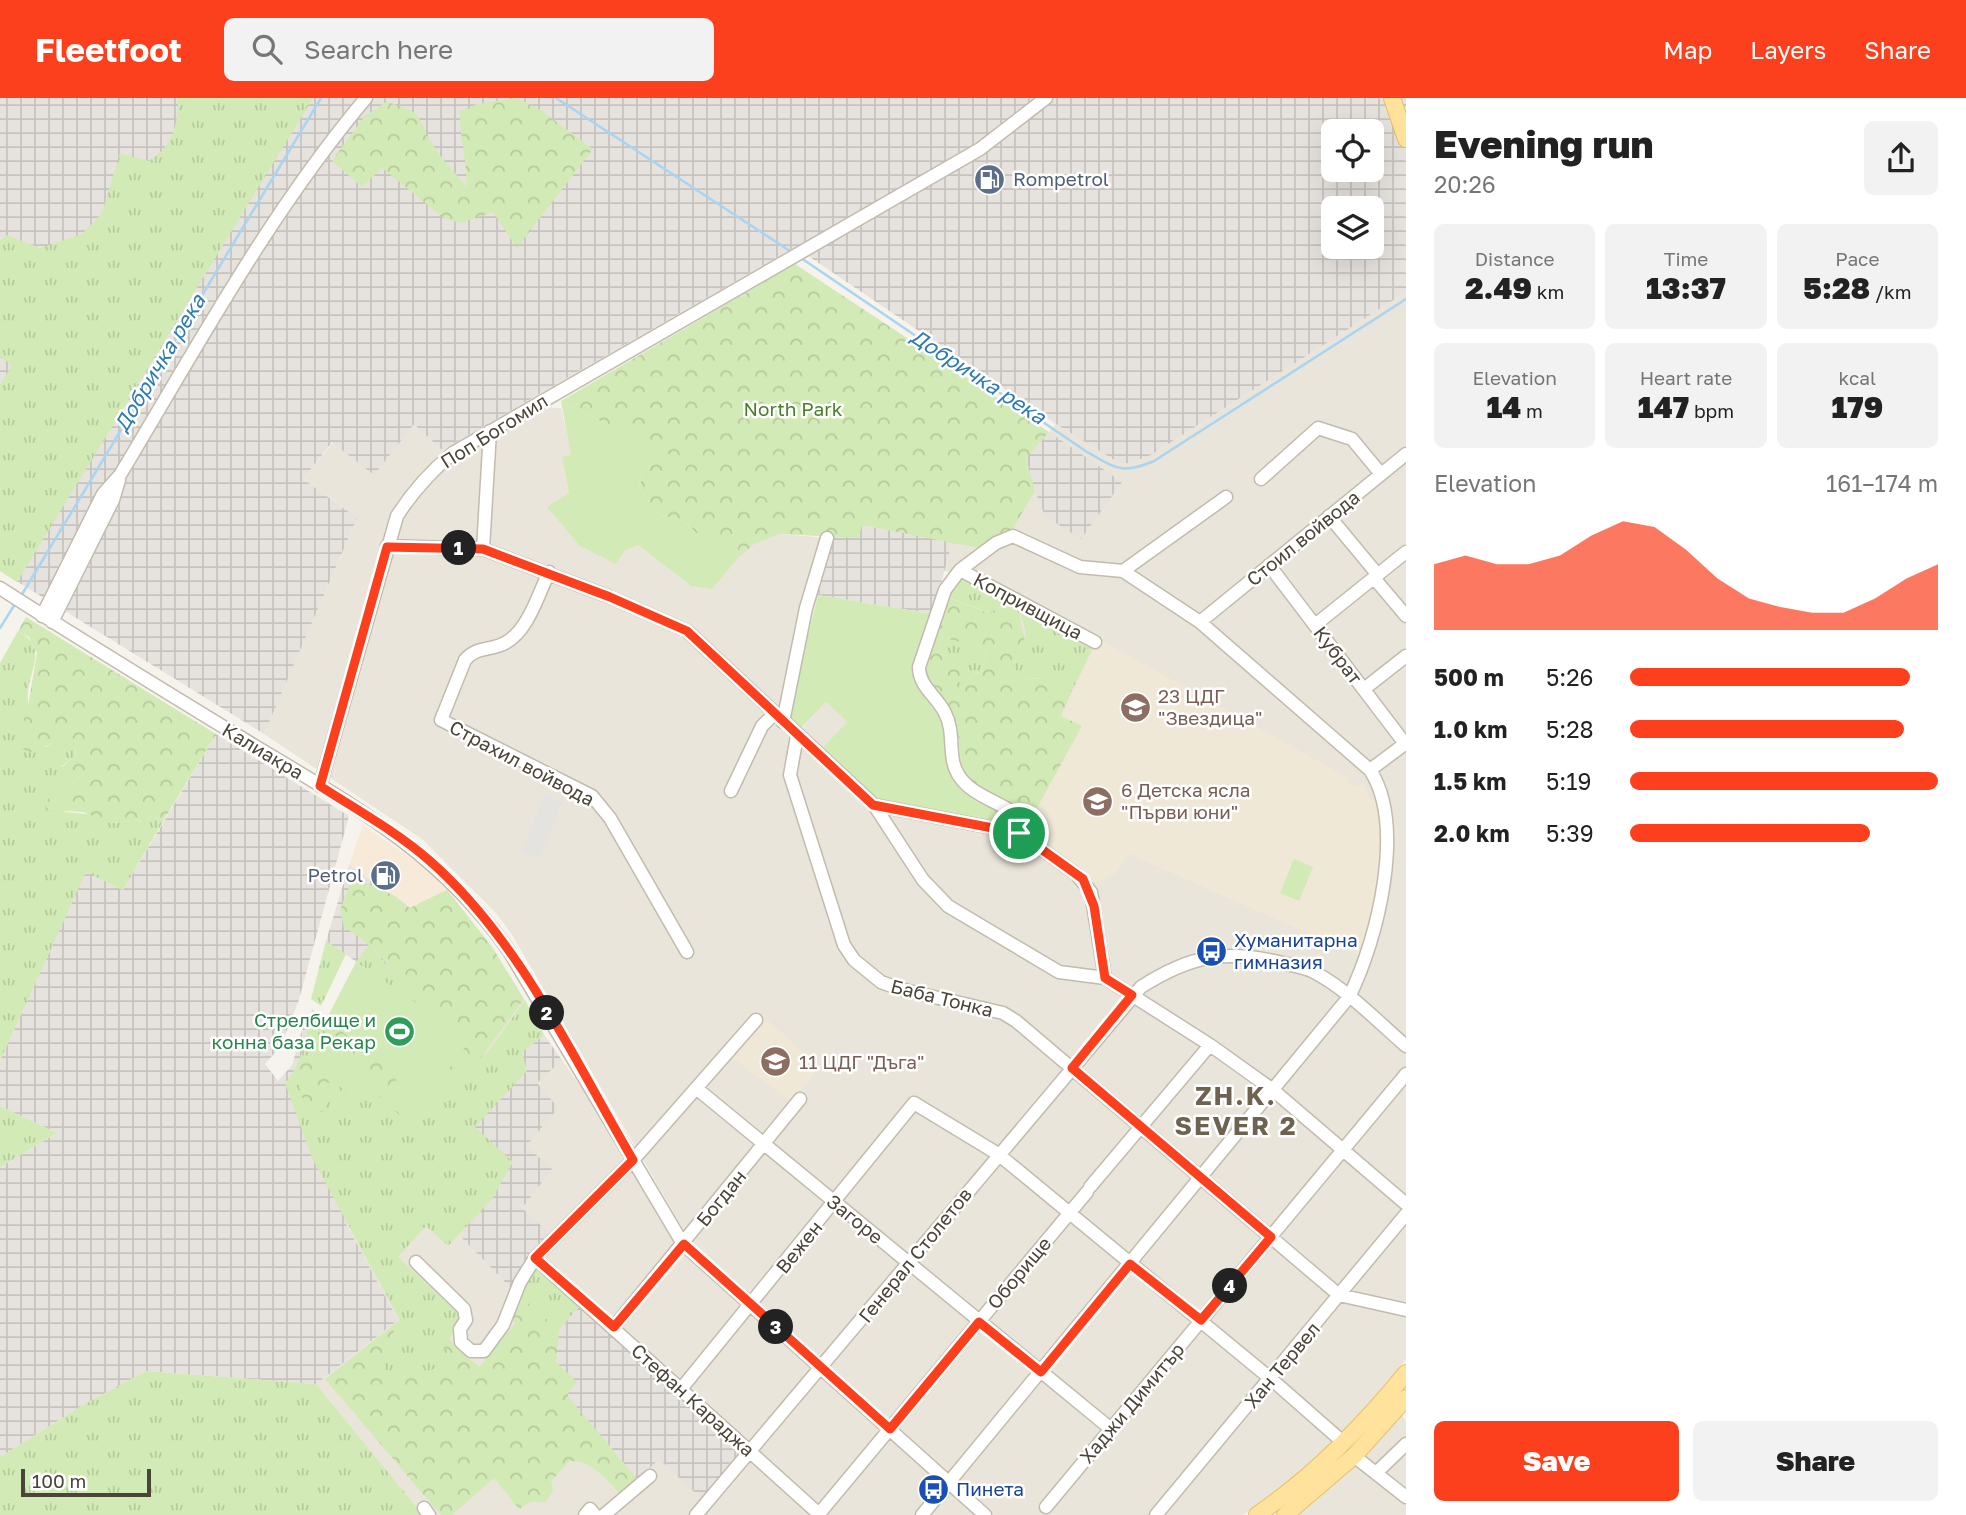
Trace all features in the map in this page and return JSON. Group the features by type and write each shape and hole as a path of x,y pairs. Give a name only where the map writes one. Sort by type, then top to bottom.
{"main road":[{"path":"1392,98 1406,139"},
{"path":"1402,98 1406,109"},
{"path":"1257,1515 1349,1450 1406,1373"},
{"path":"1285,1515 1349,1450 1406,1398"}],"street":[{"path":"47,619 113,500 120,475 288,200 328,144 366,98"},
{"name":"Поп Богомил","path":"320,786 397,516 413,491 453,453 979,149 1046,98"},
{"path":"1261,479 1318,428 1352,439 1381,474"},
{"path":"483,549 490,431"},
{"name":"Стоил войвода","path":"1200,622 1406,454"},
{"path":"1123,571 1226,497"},
{"path":"1329,516 1406,616"},
{"name":"Копривщица","path":"922,1515 1349,997 1369,957 1392,873 1391,805 1386,789 1370,770 1200,622 1123,571 1080,567 1013,536 996,543 960,570 945,590 919,667 919,676 941,705 950,723 957,774 970,788 1021,818 1019,833"},
{"path":"731,791 762,726 778,718 827,538"},
{"path":"387,547 483,549 548,572 687,631 873,805 923,880 948,906 1059,972 1105,978 1210,1045 1273,1090 1406,1203"},
{"path":"1315,625 1406,552"},
{"name":"Кубрат","path":"1269,565 1406,744"},
{"name":"Копривщица","path":"960,570 1095,642"},
{"name":"Страхил войвода","path":"548,572 530,613 514,637 499,646 471,653 465,660 441,720 592,796 610,818 687,952"},
{"name":"Калиакра","path":"5,591 320,786 429,860 483,914 515,961 684,1244 985,1515"},
{"path":"1364,690 1406,656"},
{"name":"Баба Тонка","path":"797,736 790,775 844,946 854,960 881,982 900,989 1003,1013 1202,1176 1339,1295"},
{"path":"1370,770 1406,744"},
{"path":"873,805 1019,833 1076,874 1088,887 1094,906 1105,978"},
{"name":"Генерал Столетов","path":"696,1515 751,1453 1132,995 1157,977 1198,960 1245,954 1311,971 1349,997 1406,1046"},
{"path":"416,1262 464,1309 466,1320 459,1336 471,1351 478,1353 496,1337 520,1282 535,1258 633,1160 756,1020"},
{"name":"Оборище","path":"819,1514 1210,1045"},
{"name":"Хаджи Димитър","path":"1046,1507 1406,1073"},
{"name":"Загоре","path":"696,1088 1111,1429"},
{"name":"Богдан","path":"614,1327 800,1099"},
{"name":"Вежен","path":"681,1389 752,1306 914,1103 998,1154"},
{"path":"998,1154 1201,1320 1406,1497"},
{"name":"Хан Тервел","path":"1156,1515 1406,1214"},
{"name":"Стефан Караджа","path":"535,1258 819,1514"},
{"path":"1339,1295 1406,1310"},
{"path":"1376,1473 1406,1444"},
{"path":"604,1515 649,1476"},
{"path":"585,1515 590,1509 595,1515"}],"shaded area":[{"path":"0,98 1406,98 1406,292 1151,455 1131,463 1119,463 1056,424 795,247 442,450 414,424 374,475 332,442 303,479 357,518 264,734 0,571"},
{"path":"1406,292 1406,1359 1337,1441 1294,1478 1243,1515 993,1515 689,1239 511,933 496,913 422,839 264,734 357,518 303,479 333,442 414,423 442,450 513,407 561,408 572,456 562,458 569,493 548,507 616,564 625,551 638,545 691,586 753,545 779,534 827,538 832,535 787,718 800,730 826,702 847,722 875,799 1025,830 1081,726 959,576 944,570 952,542 978,548 1026,458 1056,424 1119,463 1131,463 1151,455"},
{"path":"1049,432 1122,482 1081,539 1045,516 1035,491 1026,458"},
{"path":"861,525 952,542 933,614 818,595 832,535 859,538"},
{"path":"1097,638 1349,778 1347,782 1353,787 1363,784 1369,798 1383,804 1382,881 1361,957 1129,854 1115,874 1092,884 1080,871 1025,831 1081,726 1060,716"},
{"path":"216,734 349,816 298,1003 280,1047 265,1064 278,1081 292,1065 304,1024 409,1124 469,1039 326,941 349,865 410,908 447,890 492,947 524,999 426,1134 346,1224 398,1320 316,1384 146,1371 83,1405 0,1457 0,1167 57,1133 0,1106 0,1061 86,871 123,890"},
{"path":"545,794 562,802 539,859 521,853"},
{"path":"363,825 423,867 447,890 410,908 349,865"},
{"path":"524,999 544,1035 600,1113 679,1247 977,1515 423,1515 316,1384 398,1320 346,1224 426,1134"},
{"name":"11 ЦДГ \"Дъга\"","path":"765,1018 820,1067 791,1101 731,1057"},
{"path":"544,1035 562,1060 537,1083 558,1108 526,1146 552,1169 522,1208 550,1234 512,1289 458,1234 492,1199 474,1127 526,1071 522,1052"},
{"path":"580,1306 743,1453 702,1499 659,1459 638,1480 566,1395 556,1362 559,1330"},
{"path":"1402,1414 1406,1422 1406,1515 1296,1515 1359,1461"}],"green space":[{"path":"178,98 313,98 17,582 0,571 0,385 12,365 0,357 0,241 7,235 40,248 82,234 102,213 120,153 149,161 169,142 177,117"},
{"path":"517,98 541,110 593,149 517,248 493,212 460,223 444,218 382,168 362,187 332,161 364,117 386,102 414,113 439,153 466,187 460,111 477,104"},
{"name":"North Park","path":"795,264 1049,432 1026,458 1035,491 1012,530 978,548 862,525 859,538 779,534 753,545 739,557 721,538 702,538 682,521 660,516 639,488 643,471 669,455 561,401"},
{"path":"561,401 670,455 643,471 639,488 660,516 682,521 702,538 721,537 739,557 712,589 691,586 638,545 625,551 616,564 580,546 547,507 569,493 562,457 571,455"},
{"path":"959,576 1000,596 993,614 947,597"},
{"path":"818,595 933,614 914,672 915,680 940,709 955,778 1013,816 1009,825 875,799 821,750 847,722 826,702 799,730 787,718"},
{"path":"1000,596 1021,608 1025,641 1012,666 1021,679 1046,678 1072,691 1061,716 1082,726 1032,817 974,787 962,777 956,721 949,707 928,683 923,669 947,597 992,614","holes":["945,638 987,650 981,672 971,675 963,689 956,685 963,673 958,653 942,656 939,640"]},
{"path":"1021,608 1094,646 1072,691 1046,678 1021,679 1012,666 1025,640"},
{"path":"26,617 216,734 165,818 111,823 83,812 49,810 42,803 77,780 84,772 61,768 75,756 76,747 62,739 29,753 21,748 37,653 29,637 18,631"},
{"path":"18,631 28,638 35,654 28,700 45,747 62,738 76,746 75,756 61,767 85,771 77,780 43,803 66,812 97,815 111,823 165,818 123,890 86,872 0,1061 0,663"},
{"path":"945,638 987,650 981,672 971,675 963,689 956,686 949,655 942,656 939,640"},
{"path":"1294,859 1313,867 1299,901 1280,893"},
{"path":"358,879 395,896 410,908 447,890 492,947 524,999 484,1054 409,1124 331,1050 325,1023 331,1023 403,1077 443,1022 401,993 394,974 379,955 344,928 340,910 351,882"},
{"path":"326,941 346,954 321,1006 311,999"},
{"path":"369,945 400,981 401,993 356,962"},
{"name":"Стрелбище и конна база Рекар","path":"356,962 470,1040 414,1116 386,1094 400,1075 326,1020"},
{"path":"525,1000 544,1035 522,1052 527,1071 475,1127 513,1162 492,1199 448,1246 426,1226 398,1257 459,1314 460,1324 444,1346 457,1363 406,1377 390,1375 379,1361 400,1320 312,1158 285,1083 300,1058 312,1009 331,1023 325,1023 332,1050 428,1107 443,1089 487,1053"},
{"path":"308,1056 346,1076 353,1086 348,1092 332,1082 327,1083 326,1110 314,1114 302,1097 299,1083 298,1061"},
{"path":"0,1106 57,1133 0,1167"},
{"path":"538,1266 581,1304 559,1330 520,1296 532,1270"},
{"path":"520,1296 559,1330 556,1362 577,1382 567,1395 638,1480 619,1493 591,1467 570,1461 551,1481 553,1490 546,1502 531,1502 519,1509 494,1478 452,1515 441,1515 325,1379 400,1320 379,1361 390,1375 406,1377 456,1363 444,1346 447,1338 479,1367 515,1324 512,1318"},
{"path":"146,1371 316,1384 423,1515 0,1515 0,1457 83,1405"}],"waterway":[{"name":"Добричка река","path":"21,596 321,98"},
{"name":"Добричка река","path":"556,98 793,253"},
{"name":"Добричка река","path":"801,258 1087,452 1112,466 1126,469 1154,461 1406,299"},
{"name":"Добричка река","path":"0,628 15,604"}],"place":[{"name":"Rompetrol","path":"990,179"},
{"name":"23 ЦДГ \"Звездица\"","path":"1135,707"},
{"name":"6 Детска ясла \"Първи юни\"","path":"1098,801"},
{"name":"Petrol","path":"386,875"},
{"name":"Хуманитарна гимназия","path":"1211,951"},
{"name":"Стрелбище и конна база Рекар","path":"399,1031"},
{"name":"11 ЦДГ \"Дъга\"","path":"776,1062"},
{"name":"Пинета","path":"933,1489"}],"district":[{"name":"ZH.K. SEVER 2","path":"1236,1111"}],"route":[{"path":"387,547 483,549 548,572 687,631 873,805 1019,833 1083,879 1091,892 1105,978 1132,995 1072,1068 1271,1237 1201,1320 1130,1264 1041,1372 979,1322 890,1429 684,1244 614,1327 535,1258 633,1160 546,1011 483,914 429,860 396,835 320,786 387,547"}]}
